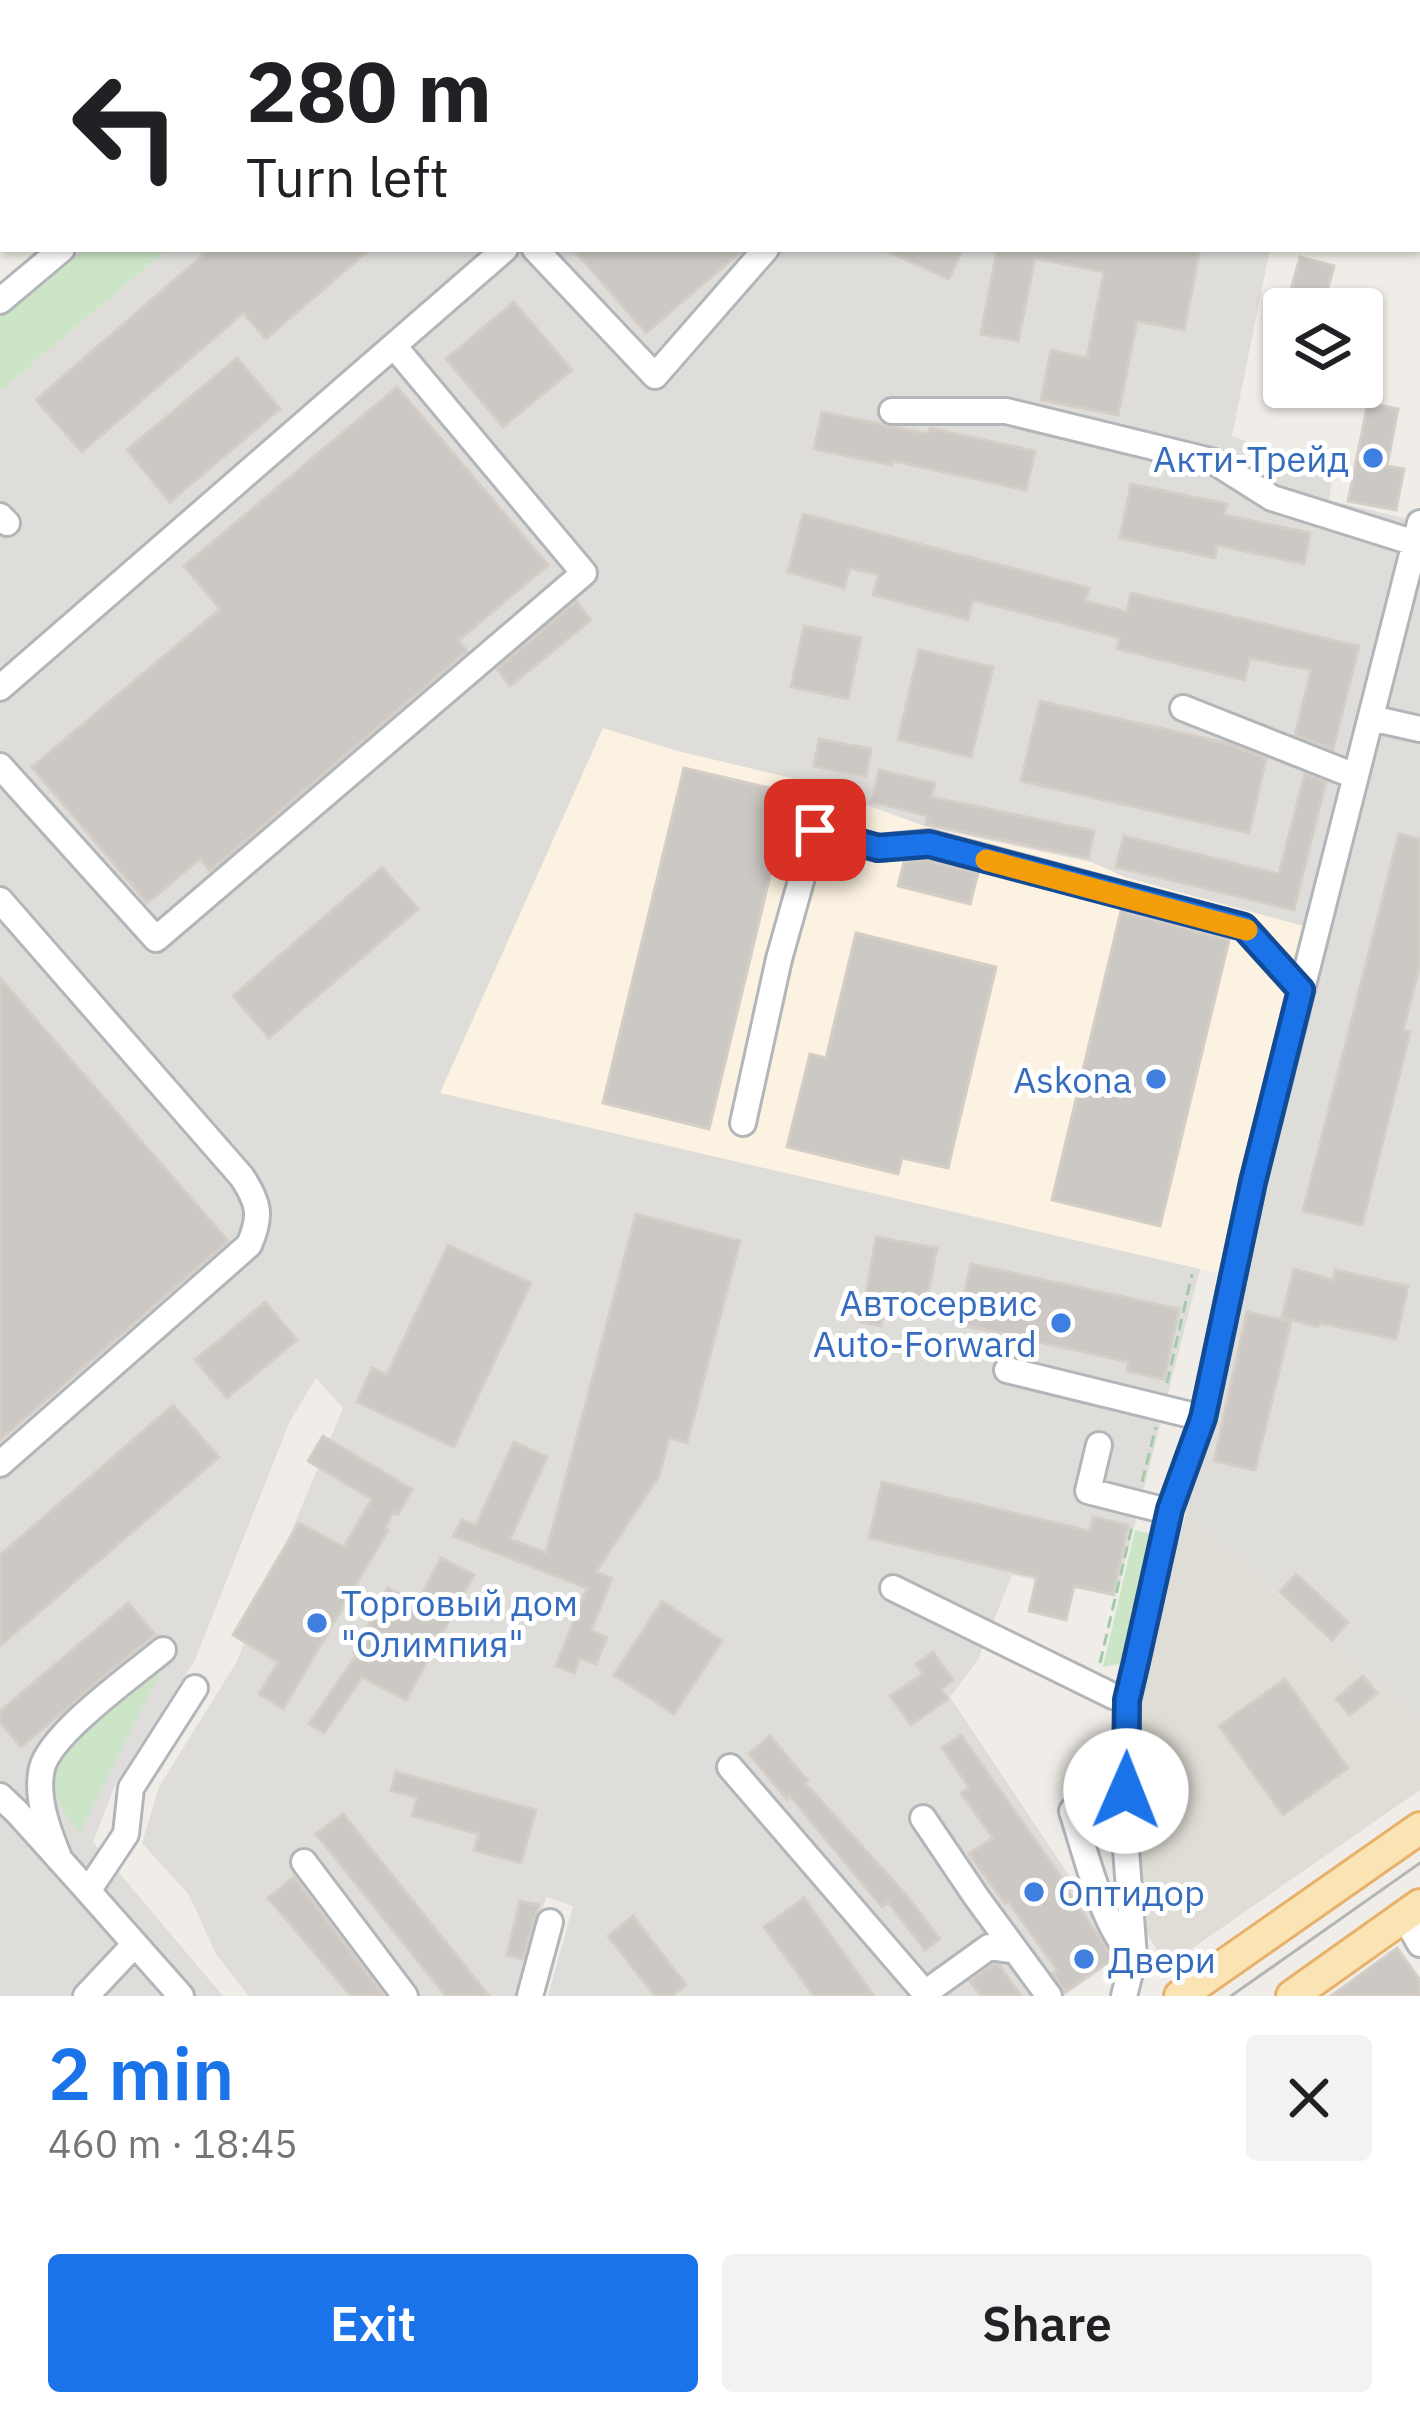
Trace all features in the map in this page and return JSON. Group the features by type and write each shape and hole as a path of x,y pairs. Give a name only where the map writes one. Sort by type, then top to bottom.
{"main road":[{"path":"1180,1996 1420,1828"},
{"path":"1292,1996 1412,1911"}],"street":[{"path":"0,302 58,252"},
{"path":"0,688 502,252"},
{"path":"538,252 655,376 763,252"},
{"path":"0,766 156,939 584,573 394,346"},
{"path":"892,411 1006,411 1215,462 1273,498 1418,533 1253,1182 1203,1418 1170,1509 1127,1700 1125,1836 1134,1957 1124,1996"},
{"path":"1183,708 1355,776"},
{"path":"1371,718 1420,728"},
{"path":"743,1123 779,959 815,830 878,848 929,844 1244,927 1301,990"},
{"path":"0,900 242,1177 258,1207 249,1245 0,1464"},
{"path":"1007,1370 1203,1418"},
{"path":"1099,1445 1088,1491 1170,1509"},
{"path":"893,1588 1127,1700"},
{"path":"60,1860 42,1796 41,1773 47,1754 62,1735 163,1650"},
{"path":"88,1892 126,1834 131,1788 195,1688"},
{"path":"730,1767 924,1995 989,1947 1016,1951"},
{"path":"0,1796 181,1996"},
{"path":"1072,1810 1107,1916 1134,1957"},
{"path":"923,1818 1049,1996"},
{"path":"304,1862 405,1996"},
{"path":"1412,1911 1420,1944"},
{"path":"530,1996 550,1922"},
{"path":"86,1996 135,1945"}],"shaded area":[{"path":"164,252 1269,252 1232,436 1333,473 1329,500 1420,522 1420,1722 1186,1513 1173,1492 1307,927 1125,877 1091,862 927,827 796,779 603,728 440,1093 1200,1269 1116,1597 1012,1575 978,1660 950,1697 1122,1955 1064,1996 548,1996 573,1906 546,1897 519,1996 249,1996 216,1954 189,1895 142,1843 159,1787 236,1663 343,1408 316,1378 290,1421 195,1660 116,1783 93,1842 223,1996 0,1996 0,391"},
{"path":"602,728 796,779 927,827 1091,862 1125,877 1308,927 1228,1275 439,1094"},
{"path":"1186,1513 1420,1722 1420,1790 1167,1966 1145,1931 1133,1746 1137,1699"}],"green space":[{"path":"79,252 164,252 0,391 0,317"},
{"path":"1135,1530 1156,1535 1125,1663 1103,1667"},
{"path":"166,1660 80,1832 54,1791 59,1760 67,1747"}],"building":[{"path":"207,252 367,252 266,339 243,313 82,452 36,400"},
{"path":"576,252 740,252 646,333"},
{"path":"889,252 962,252 949,279"},
{"path":"996,252 1199,252 1184,330 1137,321 1118,415 1041,400 1051,350 1087,358 1104,272 1035,258 1018,341 981,334"},
{"path":"1300,257 1334,266 1328,288 1291,288"},
{"path":"514,302 572,370 503,427 446,359"},
{"path":"237,358 280,409 170,502 127,450"},
{"path":"397,387 548,565 458,641 467,651 210,871 200,859 147,903 32,767 220,609 184,566"},
{"path":"1367,408 1398,409 1387,466 1404,469 1396,510 1348,501"},
{"path":"822,412 928,434 930,428 1035,451 1026,490 814,449"},
{"path":"1131,484 1227,504 1224,515 1310,533 1304,564 1217,545 1215,558 1120,538"},
{"path":"803,514 1089,588 1085,601 1127,612 1131,593 1359,646 1333,749 1295,735 1311,670 1250,658 1244,680 1117,649 1120,638 973,600 968,620 873,595 879,575 850,568 844,588 788,572"},
{"path":"576,601 591,620 510,686 497,669"},
{"path":"804,626 861,638 848,699 791,687"},
{"path":"919,650 993,667 971,757 898,740"},
{"path":"1040,701 1230,744 1266,759 1249,833 1021,781"},
{"path":"819,739 871,749 866,776 814,766"},
{"path":"684,768 790,793 709,1129 603,1103"},
{"path":"879,770 935,783 931,797 1094,831 1088,858 926,824 928,816 872,802"},
{"path":"1305,774 1326,782 1294,910 1116,867 1124,836 1279,874"},
{"path":"1399,834 1420,839 1420,965 1403,1030 1410,1032 1362,1225 1303,1211"},
{"path":"925,860 978,873 970,904 898,886 904,862"},
{"path":"382,867 418,909 269,1038 233,996"},
{"path":"1121,911 1229,940 1160,1226 1052,1200"},
{"path":"856,933 996,967 948,1168 902,1158 898,1174 787,1147 810,1054 826,1058"},
{"path":"0,978 228,1241 0,1440"},
{"path":"636,1214 740,1241 687,1443 669,1438 659,1476 596,1572 612,1578 591,1631 607,1637 596,1664 580,1658 574,1673 556,1666 587,1588 453,1536 462,1520 476,1525 514,1442 547,1457 510,1539 546,1553"},
{"path":"876,1237 937,1248 926,1304 886,1296 881,1326 861,1322"},
{"path":"448,1245 531,1283 454,1447 357,1402 372,1368 387,1375"},
{"path":"971,1264 1179,1309 1164,1379 1127,1371 1129,1362 958,1324"},
{"path":"1294,1269 1333,1280 1335,1270 1408,1286 1396,1339 1282,1317"},
{"path":"265,1302 297,1340 227,1398 195,1360"},
{"path":"1247,1312 1291,1322 1255,1470 1214,1461"},
{"path":"173,1405 219,1457 0,1646 0,1555"},
{"path":"323,1436 412,1489 398,1514 393,1512 388,1530 283,1709 259,1694 278,1662 233,1635 299,1523 344,1547 372,1499 308,1461"},
{"path":"882,1482 1090,1531 1093,1517 1128,1525 1113,1594 1074,1586 1066,1620 1029,1611 1037,1577 869,1538"},
{"path":"441,1558 474,1575 406,1700 362,1677 324,1733 309,1724 357,1654 388,1588 417,1603"},
{"path":"1296,1574 1348,1622 1332,1640 1280,1592"},
{"path":"662,1601 722,1641 674,1714 614,1675"},
{"path":"128,1603 155,1634 21,1747 0,1722 0,1711"},
{"path":"933,1652 953,1680 941,1689 948,1699 911,1725 890,1696 923,1674 916,1664"},
{"path":"1363,1676 1377,1693 1350,1715 1336,1699"},
{"path":"1285,1679 1348,1768 1283,1815 1219,1726"},
{"path":"961,1735 1113,1958 1065,1992 1053,1973 1057,1970 969,1854 993,1838 961,1793 969,1787 942,1748"},
{"path":"770,1736 940,1939 925,1950 888,1902 882,1907 749,1754"},
{"path":"396,1772 536,1810 521,1863 474,1850 479,1834 412,1816 417,1797 391,1791"},
{"path":"343,1814 489,1996 446,1996 316,1834"},
{"path":"294,1877 384,1996 351,1996 268,1898"},
{"path":"804,1898 874,1996 814,1996 764,1927"},
{"path":"520,1901 539,1905 523,1959 507,1955"},
{"path":"633,1916 686,1985 672,1996 655,1996 608,1936"},
{"path":"1397,1948 1420,1980 1420,1996 1331,1996"},
{"path":"993,1964 999,1965 1021,1996 981,1996 970,1981"}],"tram line":[{"path":"1231,1996 1420,1863"}],"slow traffic":[{"path":"986,860 1247,930"}],"place":[{"name":"Акти-Трейд","path":"1373,458"},
{"name":"Askona","path":"1156,1079"},
{"name":"Автосервис Auto-Forward","path":"1061,1323"},
{"name":"Торговый дом \"Олимпия\"","path":"317,1623"},
{"name":"Оптидор","path":"1034,1892"},
{"name":"Двери","path":"1084,1959"}],"route":[{"path":"815,830 878,848 929,844 1244,927 1301,990 1253,1182 1203,1418 1170,1509 1127,1700 1126,1791"}]}
